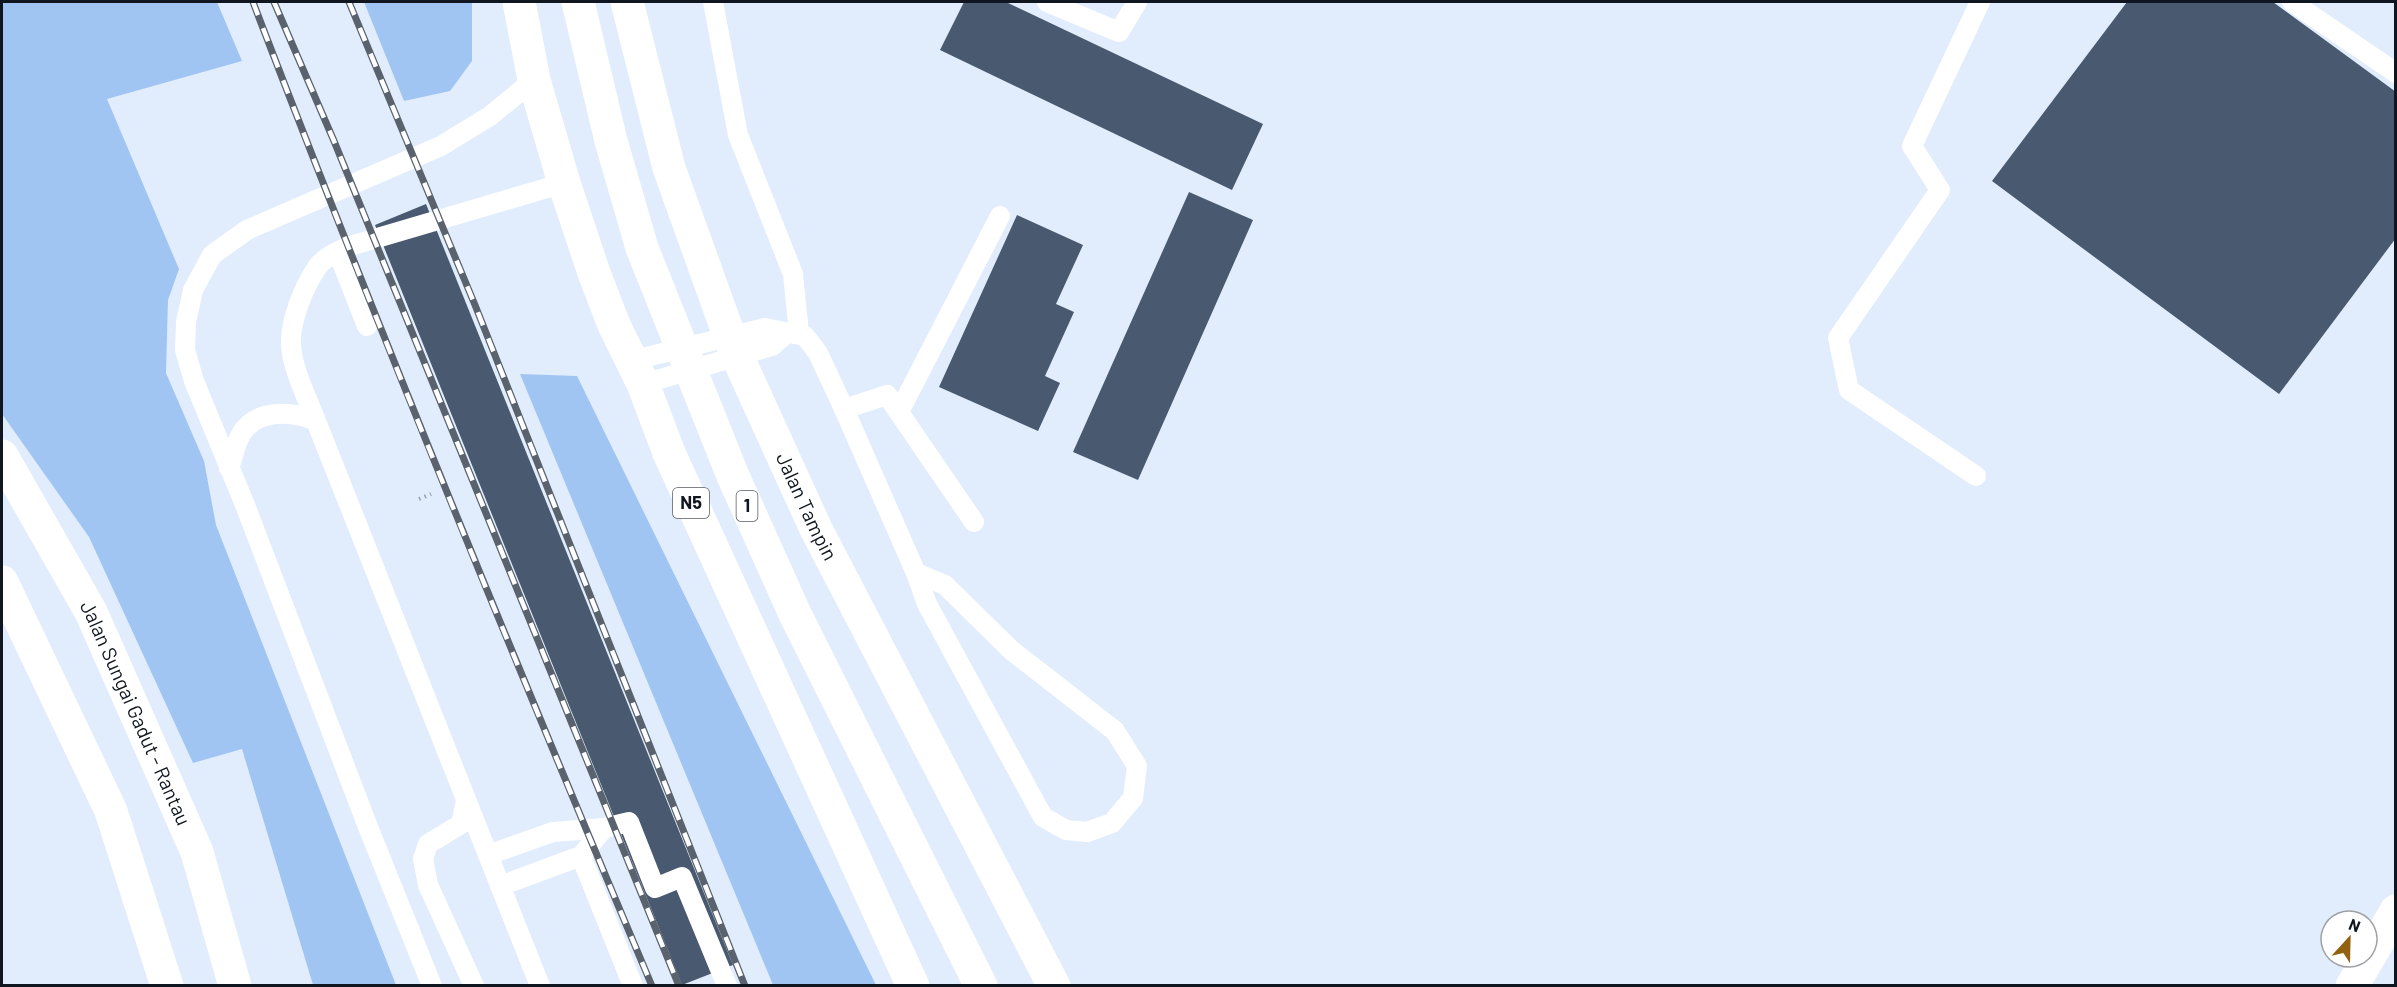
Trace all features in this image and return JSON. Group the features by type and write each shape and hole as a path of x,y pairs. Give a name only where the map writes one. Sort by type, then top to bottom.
{"main road":[{"name":"N5","path":"519,2 534,80 564,183 594,273 669,453 913,986"},
{"name":"1","path":"578,2 608,130 642,248 733,476 795,614 981,986"},
{"name":"Jalan Tampin","path":"627,2 669,168 734,349 816,529 1056,986"},
{"name":"Jalan Sungai Gadut - Rantau","path":"2,456 91,612 197,852 235,986"},
{"path":"2,582 111,811 167,986"},
{"path":"2352,986 2396,911"}],"lane":[{"path":"712,2 738,135 793,274 793,333"},
{"path":"1047,2 1119,32 1137,2"},
{"path":"1976,476 1849,390 1838,338 1940,190 1912,146 1980,2"},
{"path":"2292,2 2396,73"},
{"path":"432,986 194,381 185,350 186,322 193,290 212,255 247,230 441,146 490,116 534,80"},
{"path":"540,986 316,421 291,346 295,319 302,299 319,266 338,252 564,183"},
{"path":"899,412 1000,216"},
{"path":"338,252 367,326"},
{"path":"636,373 765,328 793,333 810,340 844,409 916,573 927,604 1043,817 1066,830 1087,832 1112,823 1133,798 1137,766 1115,731 1011,650 945,585 916,573"},
{"path":"636,373 772,346 793,333"},
{"path":"844,409 887,395 974,522"},
{"path":"230,468 240,435 254,421 274,413 298,413 316,421"},
{"path":"466,801 461,824 428,844 423,859 428,885 474,986"},
{"path":"488,855 553,832 604,828 629,822 655,888 682,877 727,986"},
{"path":"500,886 581,856 604,828"},
{"path":"581,856 633,986"}],"path":[{"path":"419,499 431,494"}],"shaded area":[{"path":"2,2 217,2 242,61 107,99 179,269 168,300 166,373 204,461 216,525 396,985 313,985 242,749 193,763 89,537 2,414"},
{"path":"364,2 472,2 472,61 450,91 404,101"},
{"path":"520,374 577,376 876,985 773,985"}],"building":[{"path":"964,2 1006,2 1263,124 1232,190 940,50"},
{"path":"2127,2 2273,2 2396,92 2396,238 2279,394 1992,181"},
{"path":"1189,192 1253,220 1138,480 1073,452"},
{"path":"426,204 733,965 682,985 375,225"},
{"path":"1017,215 1083,245 1056,304 1074,312 1045,376 1060,383 1038,431 939,387"}],"railway":[{"path":"253,2 448,495 652,986"},
{"path":"274,2 334,141 679,986"},
{"path":"349,2 475,305 745,986"}]}
